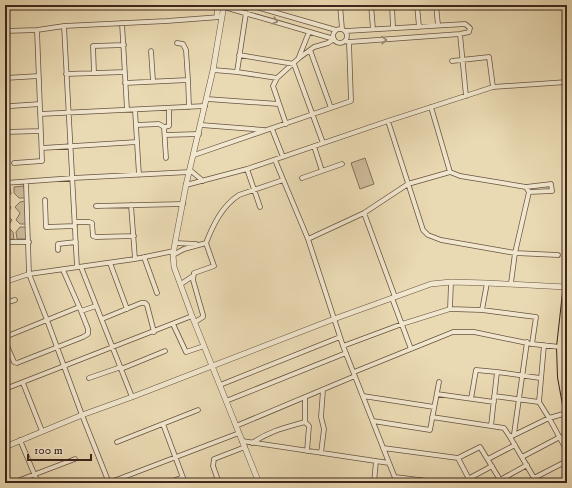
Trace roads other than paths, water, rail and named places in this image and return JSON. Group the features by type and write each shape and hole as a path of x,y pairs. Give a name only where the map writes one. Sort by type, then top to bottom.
{"main road":[{"path":"566,408 561,377 560,347 567,287"}],"street":[{"path":"249,5 336,30 465,24 470,28 469,32 460,34 339,43 334,39 222,6 214,70 186,185 175,243 174,267 194,322 259,483"},
{"path":"263,9 290,5"},
{"path":"194,155 352,101 347,38 344,30 340,5"},
{"path":"371,5 373,29"},
{"path":"392,5 393,28"},
{"path":"417,5 419,26"},
{"path":"436,5 438,25"},
{"path":"237,72 246,12"},
{"path":"5,31 220,17"},
{"path":"122,23 127,110"},
{"path":"64,26 70,147 79,267 102,319 132,397"},
{"path":"14,163 42,161 37,30"},
{"path":"334,39 334,33 336,30"},
{"path":"299,58 309,32"},
{"path":"460,34 466,96"},
{"path":"286,124 273,86 277,78 299,58 314,47 328,43 334,39"},
{"path":"177,43 183,44 186,50 189,107"},
{"path":"94,73 93,46 124,45"},
{"path":"310,50 331,108"},
{"path":"151,51 153,81"},
{"path":"239,55 294,64"},
{"path":"452,61 489,57 493,87"},
{"path":"294,64 323,143"},
{"path":"214,70 277,78"},
{"path":"66,74 125,72"},
{"path":"5,78 39,76"},
{"path":"125,83 188,80"},
{"path":"186,185 247,169 493,87 567,82"},
{"path":"206,98 279,104"},
{"path":"11,106 40,104"},
{"path":"40,114 205,106"},
{"path":"431,107 450,172"},
{"path":"164,127 169,126 169,108"},
{"path":"134,110 139,175"},
{"path":"388,121 423,230 428,235 441,240 515,253 558,255"},
{"path":"136,125 159,124 164,127"},
{"path":"200,125 270,130"},
{"path":"164,127 166,158"},
{"path":"270,130 283,157"},
{"path":"5,132 41,131"},
{"path":"165,136 198,134"},
{"path":"42,148 136,142"},
{"path":"314,146 322,171"},
{"path":"275,160 308,239 340,337 397,483"},
{"path":"302,178 342,164"},
{"path":"247,169 260,207"},
{"path":"5,184 73,178 190,171 202,181"},
{"path":"308,239 364,214 408,184 450,172 460,176 526,187 551,184 552,191 529,192"},
{"path":"180,284 194,274 213,268 214,266 206,243 212,227 227,205 239,195 283,180"},
{"path":"26,182 29,274 109,483 239,433"},
{"path":"510,283 515,253 529,192 526,187"},
{"path":"45,200 46,227 89,222 92,223 93,236 96,237 134,236"},
{"path":"96,206 183,204"},
{"path":"131,205 135,259"},
{"path":"364,214 411,349"},
{"path":"5,242 29,242"},
{"path":"58,250 58,244 76,242"},
{"path":"175,243 206,243"},
{"path":"5,282 29,274 174,253 198,244"},
{"path":"144,257 157,292"},
{"path":"110,263 127,309"},
{"path":"5,341 14,362 17,363 84,337 88,334 88,329 63,270"},
{"path":"193,276 203,315 203,317 194,322"},
{"path":"450,309 451,282"},
{"path":"5,447 82,415 334,319 431,284 451,282 487,282 567,287"},
{"path":"482,310 487,282"},
{"path":"5,303 15,300"},
{"path":"102,319 141,303 147,305 154,332"},
{"path":"5,329 6,336 80,309 96,306"},
{"path":"344,346 402,324 450,309 482,310 536,317 532,344"},
{"path":"5,389 24,383 192,316"},
{"path":"173,324 186,352 204,346"},
{"path":"236,426 323,390 354,374 453,332 474,332 532,344 560,347"},
{"path":"220,385 340,337"},
{"path":"512,436 527,342"},
{"path":"544,345 538,402 549,418 567,451"},
{"path":"90,378 165,351"},
{"path":"226,400 346,353"},
{"path":"471,399 476,370 540,378"},
{"path":"491,426 498,372"},
{"path":"373,421 430,430 439,382"},
{"path":"24,383 42,431"},
{"path":"321,453 324,429 321,417 323,390"},
{"path":"437,394 494,402"},
{"path":"363,396 434,407"},
{"path":"494,396 538,402"},
{"path":"305,397 305,422 309,426 307,451"},
{"path":"117,442 198,410"},
{"path":"512,436 549,418 567,413"},
{"path":"432,417 504,428 512,436 515,445 538,483"},
{"path":"252,443 270,432 305,422"},
{"path":"162,424 185,483"},
{"path":"522,457 560,437"},
{"path":"20,440 38,483"},
{"path":"242,441 389,463"},
{"path":"488,460 515,445"},
{"path":"219,483 213,466 214,459 245,447"},
{"path":"383,448 458,458 480,447 501,482 527,465"},
{"path":"458,458 468,482 492,466"},
{"path":"12,483 75,459"},
{"path":"374,483 376,461"},
{"path":"534,478 567,461"},
{"path":"168,483 183,477"},
{"path":"395,477 444,483"}]}
